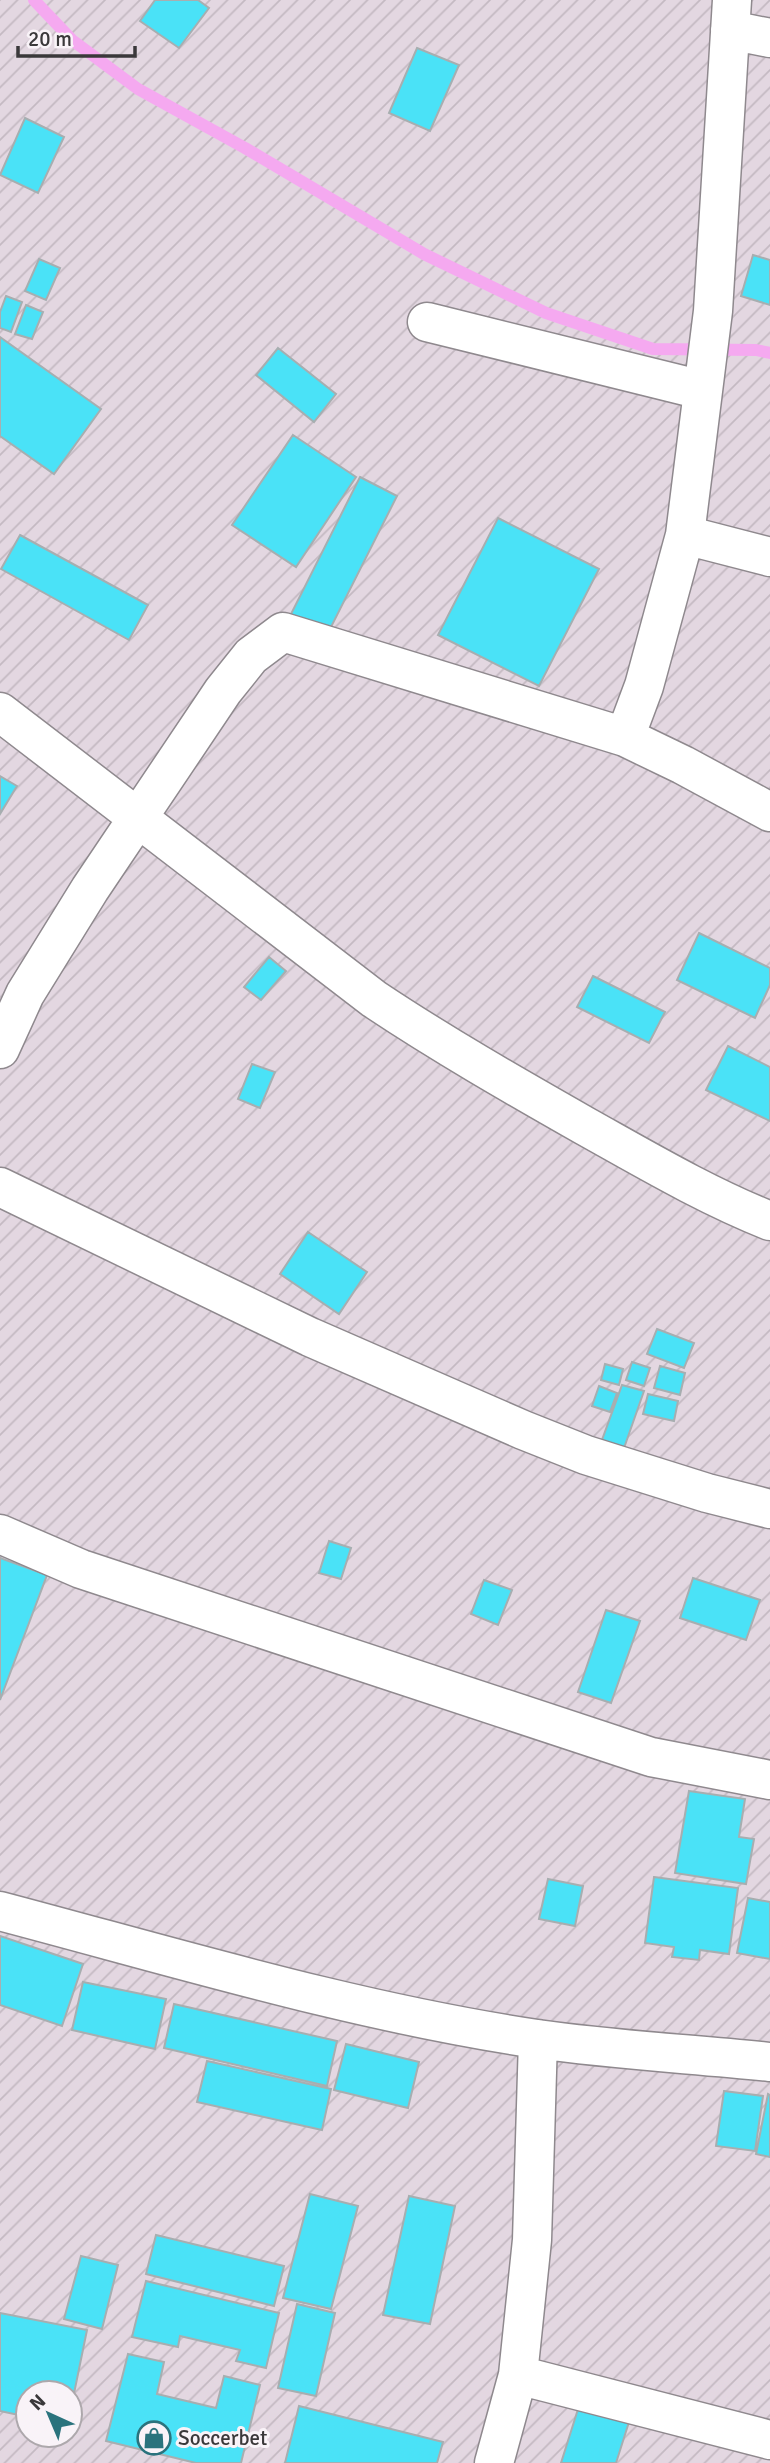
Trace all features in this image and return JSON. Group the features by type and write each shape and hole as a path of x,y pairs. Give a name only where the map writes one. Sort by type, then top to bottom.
{"lane":[{"path":"625,737 644,686 685,535 713,311 731,15 770,38"},
{"path":"427,321 703,381"},
{"path":"685,535 770,557"},
{"path":"0,1049 13,985 138,817 223,691 251,656 283,632 625,737 770,812"},
{"path":"0,712 374,999 452,1051 695,1188 770,1221"},
{"path":"0,1187 310,1337 523,1430 586,1455 695,1489 770,1508"},
{"path":"0,1534 81,1569 651,1757 770,1780"},
{"path":"0,1911 313,1994 538,2039 770,2062"},
{"path":"494,2463 518,2375 532,2240 538,2039"},
{"path":"518,2375 770,2440"}],"shaded area":[{"path":"0,0 770,0 770,2463 0,2463"}],"building":[{"path":"155,0 198,0 209,8 179,48 140,21"},
{"path":"417,48 459,65 430,131 389,113"},
{"path":"25,118 64,137 38,193 0,175"},
{"path":"753,255 770,260 770,305 741,296"},
{"path":"39,259 60,268 46,300 25,291"},
{"path":"6,296 22,302 11,332 0,328 0,312"},
{"path":"26,305 43,312 32,339 15,334"},
{"path":"0,337 101,409 54,474 0,436"},
{"path":"278,348 336,394 314,422 256,375"},
{"path":"293,435 356,477 296,567 232,525"},
{"path":"360,477 397,496 327,635 290,616"},
{"path":"498,518 599,569 539,686 438,635"},
{"path":"20,535 148,605 129,640 1,569"},
{"path":"0,776 17,786 0,814"},
{"path":"699,933 770,968 770,985 755,1018 677,980"},
{"path":"269,957 286,971 261,1000 244,987"},
{"path":"593,976 665,1012 649,1043 577,1007"},
{"path":"728,1046 770,1067 770,1121 706,1090"},
{"path":"252,1064 275,1072 260,1108 238,1099"},
{"path":"308,1232 367,1272 339,1314 280,1274"},
{"path":"657,1329 694,1343 684,1368 647,1354"},
{"path":"632,1362 650,1368 644,1386 626,1380"},
{"path":"605,1364 623,1369 619,1385 601,1380"},
{"path":"660,1366 685,1373 680,1395 654,1388"},
{"path":"622,1385 644,1391 624,1448 602,1440"},
{"path":"599,1386 617,1393 610,1412 592,1406"},
{"path":"648,1394 678,1401 674,1421 643,1414"},
{"path":"329,1541 351,1548 341,1579 319,1573"},
{"path":"0,1558 47,1575 0,1700"},
{"path":"693,1578 760,1600 746,1640 680,1618"},
{"path":"484,1580 512,1590 498,1625 471,1614"},
{"path":"606,1610 640,1621 611,1703 578,1692"},
{"path":"689,1791 745,1799 739,1837 754,1839 746,1884 675,1873"},
{"path":"654,1877 738,1888 729,1954 700,1950 699,1960 672,1957 674,1947 645,1943"},
{"path":"548,1879 583,1886 575,1926 539,1919"},
{"path":"748,1898 770,1902 770,1959 737,1953"},
{"path":"0,1936 83,1964 62,2026 0,2005"},
{"path":"83,1982 166,1999 155,2049 72,2030"},
{"path":"174,2004 337,2041 327,2086 164,2048"},
{"path":"346,2044 419,2062 408,2108 334,2090"},
{"path":"207,2061 331,2089 322,2130 197,2102"},
{"path":"724,2091 763,2096 755,2151 716,2146"},
{"path":"768,2094 770,2095 770,2157 756,2154"},
{"path":"310,2194 358,2206 331,2309 283,2298"},
{"path":"409,2196 455,2206 430,2324 383,2315"},
{"path":"156,2235 284,2266 274,2306 146,2274"},
{"path":"81,2256 118,2265 102,2329 64,2319"},
{"path":"146,2281 279,2313 266,2368 236,2361 240,2350 180,2336 178,2347 132,2337"},
{"path":"297,2304 335,2313 316,2396 278,2388"},
{"path":"0,2313 87,2330 77,2379 14,2379 14,2414 0,2411"},
{"path":"128,2354 164,2362 157,2394 216,2408 224,2376 260,2385 241,2463 196,2463 106,2441"},
{"path":"299,2406 443,2442 437,2463 285,2463"},
{"path":"579,2406 629,2422 616,2463 561,2463"}],"waterway":[{"path":"34,0 72,40 138,89 245,148 424,254 546,313 653,349 756,350 770,353"}],"place":[{"name":"Soccerbet","path":"154,2438"}]}
